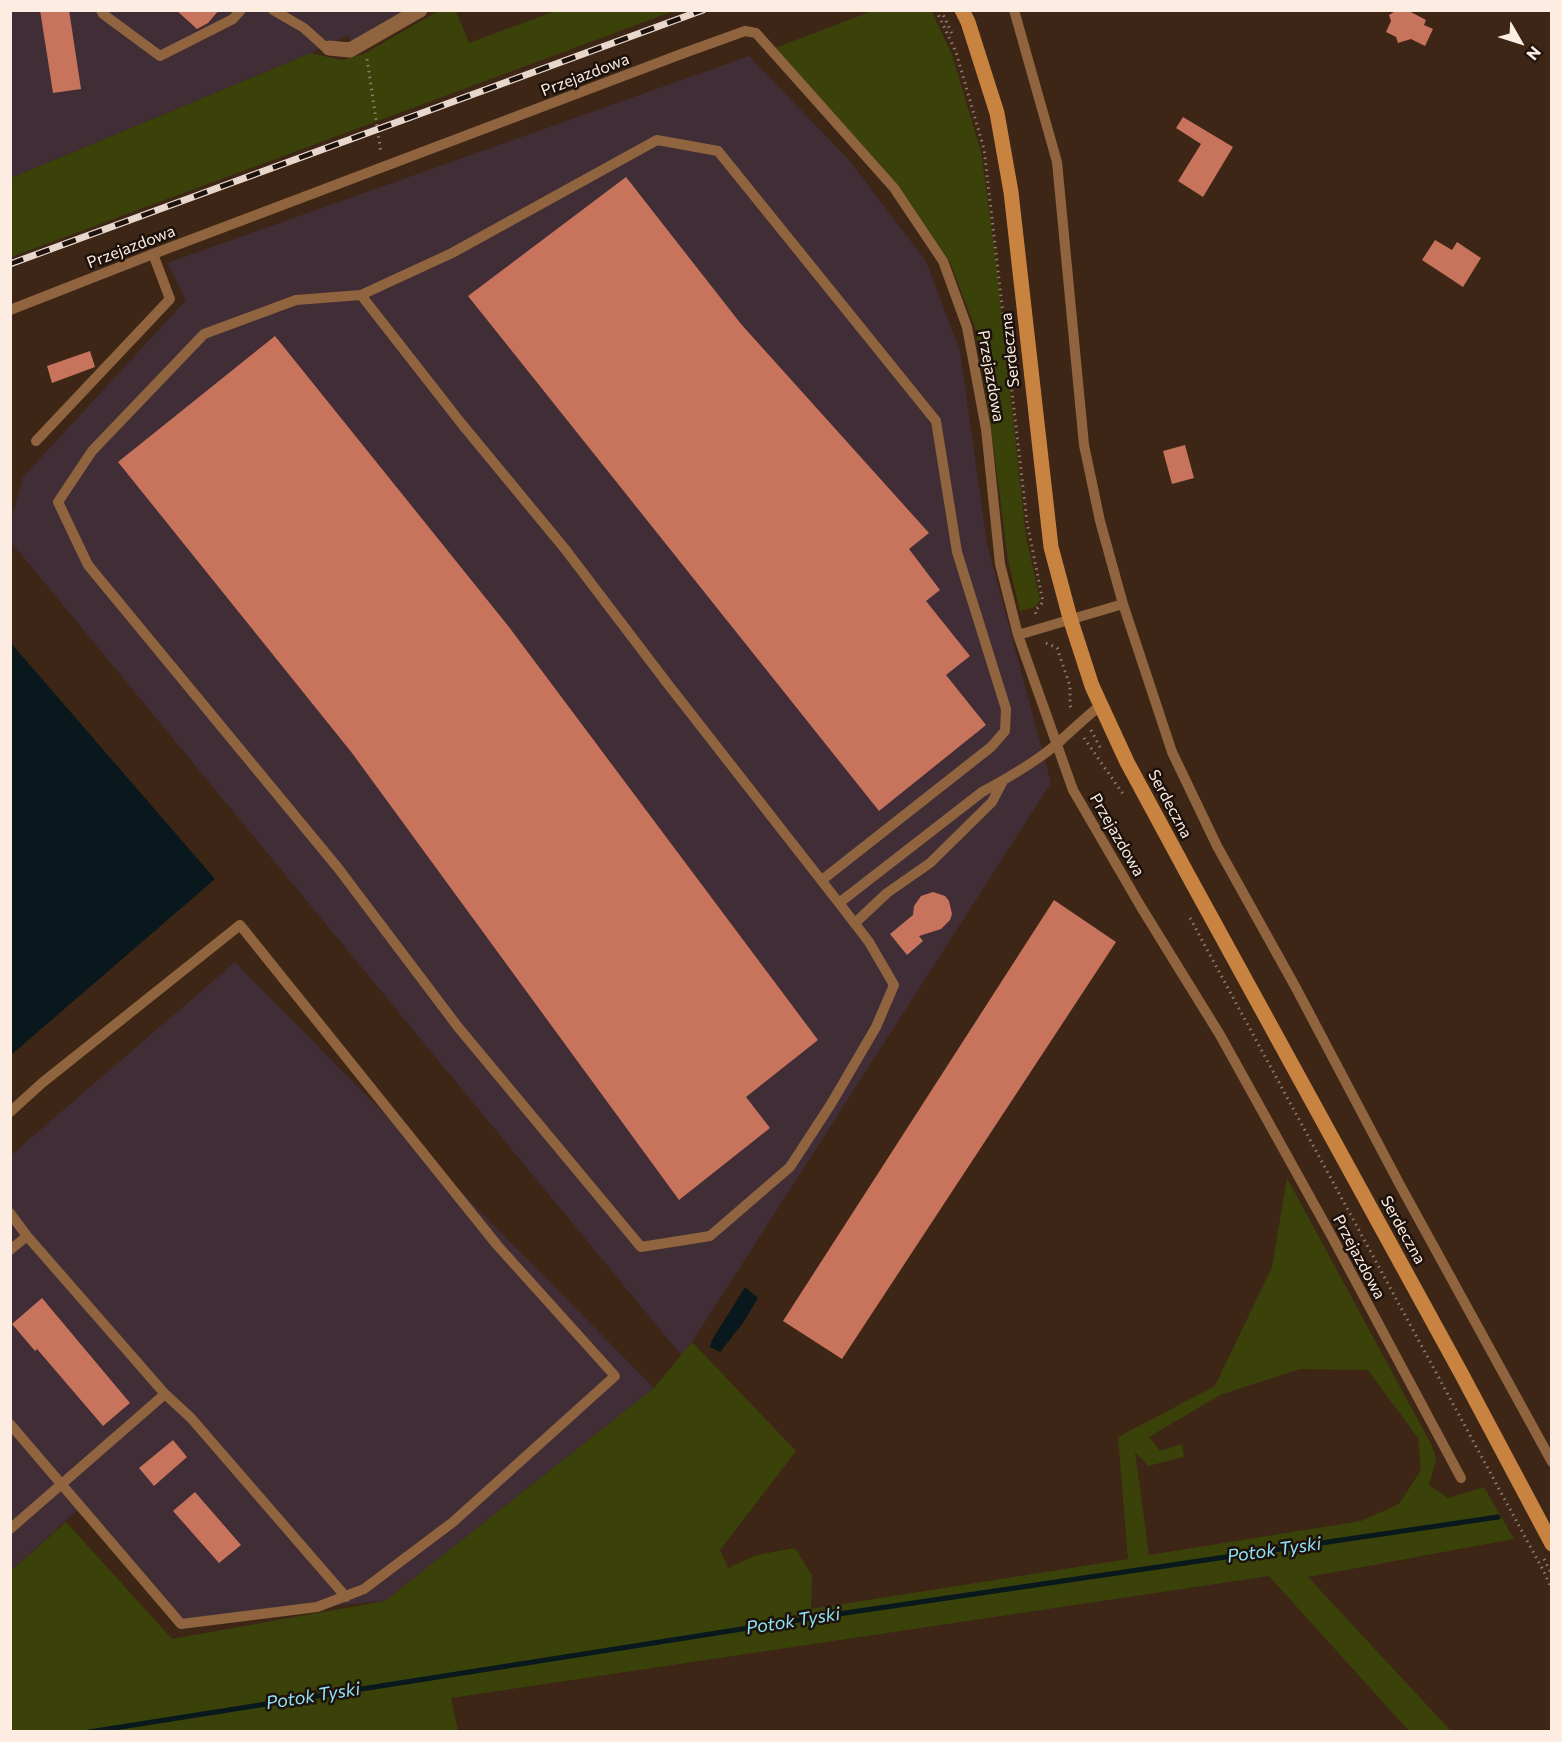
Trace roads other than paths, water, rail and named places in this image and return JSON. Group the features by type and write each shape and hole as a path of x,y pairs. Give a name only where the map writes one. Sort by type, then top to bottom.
{"street":[{"path":"329,48 351,50 420,10"},
{"name":"Serdeczna","path":"962,10 968,22 997,113 1011,192 1051,547 1070,618 1092,686 1127,762 1455,1362 1551,1544"}],"lane":[{"path":"101,10 103,14 160,56 233,19 241,10"},
{"path":"273,10 304,28 329,48"},
{"path":"1014,10 1057,162 1084,445 1100,521 1172,752 1217,846 1551,1462"},
{"name":"Przejazdowa","path":"10,310 745,31 756,33 894,188 943,261 967,327 986,429 1000,564 1018,635 1073,790 1220,1035 1461,1478"},
{"path":"361,295 461,423 565,549 822,880 855,923 894,985 876,1027 831,1104 790,1167 710,1236 641,1247 458,1027 338,868 88,565 58,502 92,451 204,334 296,300 361,295 452,253 657,140 718,152 936,421 957,552 1006,709 1005,731 991,747 822,880"},
{"path":"36,441 170,299 153,254"},
{"path":"1018,635 1124,604"},
{"path":"839,903 982,792 1057,744 1101,705"},
{"path":"855,923 887,893 930,863 992,802 1004,780"},
{"path":"10,1112 42,1083 240,925 496,1245 615,1376 453,1522 364,1589 317,1606 181,1624 10,1424"},
{"path":"10,1213 27,1236 165,1394 191,1418 346,1597"},
{"path":"10,1250 27,1236"},
{"path":"10,1529 165,1394"}],"waterway":[{"name":"Potok Tyski","path":"89,1732 818,1617 1498,1517"}],"railway":[{"path":"10,264 703,10"}]}
